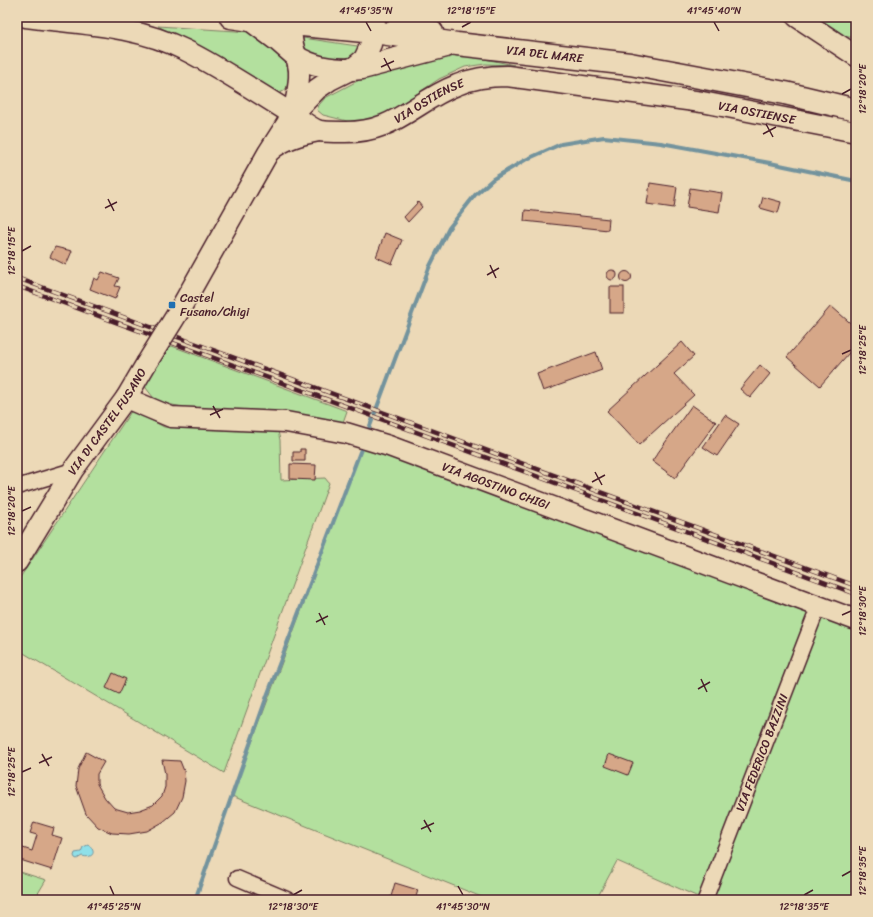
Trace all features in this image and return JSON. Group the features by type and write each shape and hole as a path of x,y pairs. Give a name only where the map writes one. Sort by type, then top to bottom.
{"main road":[{"path":"398,17 457,44"},
{"path":"241,19 279,40 295,55"},
{"name":"VIA DEL MARE","path":"241,19 374,21 457,44 630,64 785,93 856,110"},
{"path":"352,69 362,68 457,44"}],"street":[{"path":"26,17 122,29 159,38 186,50 320,131"},
{"path":"797,17 856,56"},
{"path":"293,114 299,80 298,65 292,42 294,20"},
{"path":"293,114 317,90 330,80 352,69 364,59 367,55 374,21"},
{"path":"295,55 311,64 336,69 352,69"},
{"name":"VIA OSTIENSE","path":"268,153 276,146 286,141 320,131 353,132 376,128 391,123 457,85 481,78 508,76 702,102 856,132"},
{"name":"VIA DI CASTEL FUSANO","path":"17,562 73,470 126,398 179,310 268,153 293,114"},
{"name":"VIA AGOSTINO CHIGI","path":"126,398 171,417 286,422 346,433 389,446 856,620"},
{"path":"17,487 73,470"},
{"name":"VIA FEDERICO BAZZINI","path":"705,900 819,605"},
{"path":"238,878 289,900"}],"green space":[{"path":"817,17 856,17 856,37 847,37"},
{"path":"158,26 251,32 284,58 289,74 287,87 284,91 279,93 272,92"},
{"path":"303,38 364,47 356,54 346,59 334,59 315,54 305,49"},
{"path":"465,55 514,65 485,64 465,67 439,79 384,116 351,122 323,115 317,110 325,98 384,67 424,57"},
{"path":"161,342 347,411 342,425 311,416 254,410 187,408 158,402 146,388 144,377"},
{"path":"132,410 164,427 202,429 247,426 277,427 280,440 281,480 325,478 329,483 224,773 17,649 17,582"},
{"path":"368,432 856,620 856,900 705,900 617,861 596,900 489,900 232,796"},
{"path":"17,871 46,880 34,900 17,900"}],"water":[{"path":"88,845 93,850 91,856 82,856 77,859 75,858 75,853 81,852 83,847"}],"building":[{"path":"650,183 677,187 674,208 647,204"},
{"path":"690,188 722,193 719,212 687,207"},
{"path":"763,197 781,202 778,213 760,208"},
{"path":"418,202 422,207 408,222 404,217"},
{"path":"525,210 609,219 608,230 524,221"},
{"path":"385,233 402,240 392,264 376,257"},
{"path":"55,247 72,251 66,265 50,257"},
{"path":"610,270 614,270 616,271 616,279 610,280 607,277 607,273"},
{"path":"626,271 630,273 632,277 630,281 626,283 622,281 620,277 622,273"},
{"path":"102,272 119,278 115,286 120,287 115,299 90,289 94,278 98,280"},
{"path":"610,287 624,287 624,313 610,313"},
{"path":"831,306 856,328 856,345 820,386 787,357"},
{"path":"682,342 694,356 674,374 694,395 639,445 607,411"},
{"path":"596,352 602,370 543,391 537,374"},
{"path":"760,365 770,374 750,398 740,389"},
{"path":"692,405 716,422 675,478 652,461"},
{"path":"725,415 739,424 717,456 703,447"},
{"path":"300,449 305,449 305,461 293,461 293,452 300,452"},
{"path":"290,464 316,465 315,480 290,479"},
{"path":"113,673 126,679 119,694 106,688"},
{"path":"86,752 104,762 97,774 97,784 105,798 114,808 128,812 140,810 153,805 162,796 165,787 165,774 162,760 180,761 184,771 185,781 182,797 175,812 163,822 147,831 129,834 112,833 98,827 86,814 76,786 78,769"},
{"path":"609,754 633,763 628,775 605,766"},
{"path":"34,822 54,828 52,835 62,838 52,870 17,859 17,846 32,851 37,835 30,833"},
{"path":"395,883 418,890 415,900 390,900"}],"waterway":[{"path":"367,434 429,268 449,228 475,195 493,179 525,160 561,144 604,137 661,143 770,163 856,181"},
{"path":"195,900 267,696 363,444"}],"railway":[{"path":"17,278 856,586"},
{"path":"17,286 856,594"}],"place":[{"name":"Castel Fusano/Chigi","path":"172,305"}]}
